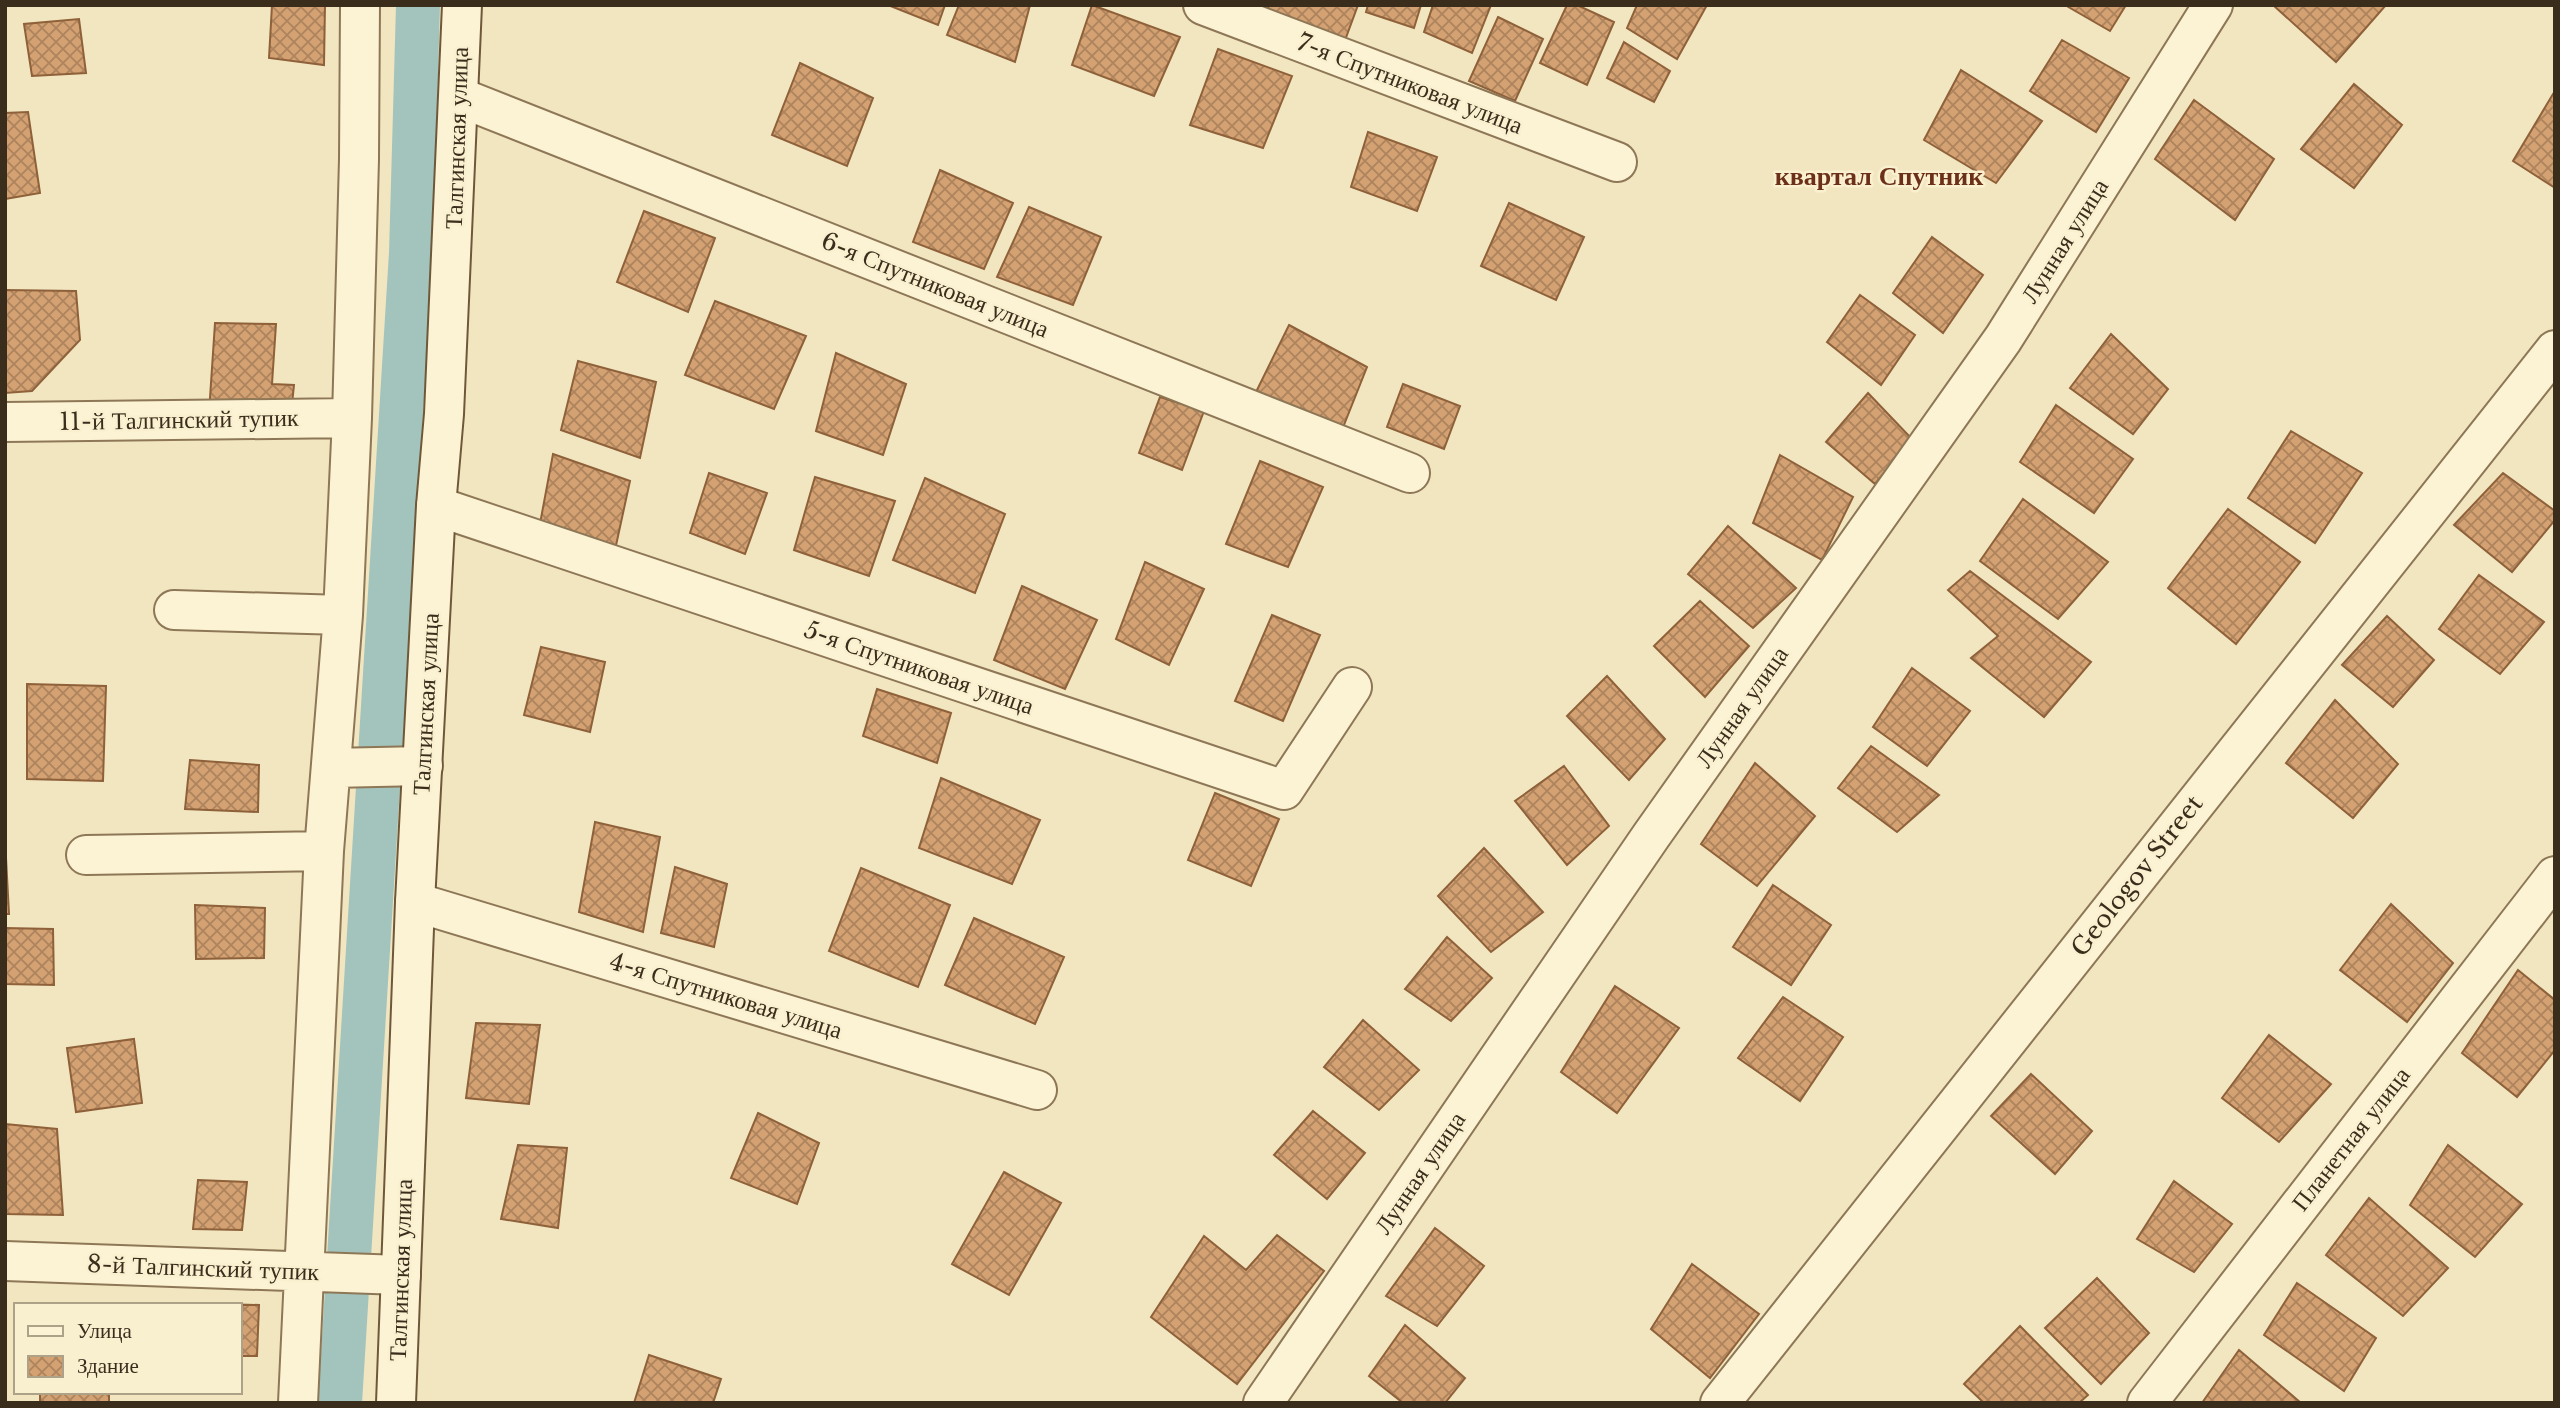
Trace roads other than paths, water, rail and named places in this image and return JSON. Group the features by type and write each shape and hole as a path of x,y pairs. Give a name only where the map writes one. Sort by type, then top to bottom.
{"street":[{"path":"298,1403 311,1272 324,851 342,768 343,615 359,159 360,5"},
{"name":"Талгинская улица","path":"396,1403 388,1274 415,902 416,766 444,414 462,5"},
{"name":"7-я Спутниковая улица","path":"1203,5 1617,162"},
{"name":"Лунная улица","path":"1263,1403 1651,836 2003,340 2213,5"},
{"name":"6-я Спутниковая улица","path":"458,97 1410,473"},
{"name":"Geologov Street","path":"1720,1403 2555,350"},
{"name":"11-й Талгинский тупик","path":"5,422 352,418"},
{"name":"5-я Спутниковая улица","path":"436,506 1284,790 1352,687"},
{"path":"174,610 343,615"},
{"path":"342,768 416,766"},
{"path":"86,855 324,851"},
{"name":"Планетная улица","path":"2147,1403 2555,876"},
{"name":"4-я Спутниковая улица","path":"415,902 1037,1090"},
{"name":"8-й Талгинский тупик","path":"5,1261 388,1274"}],"waterway":[{"path":"340,1403 411,253 418,5"}],"district":[{"name":"квартал Спутник","path":"1879,176"}]}
